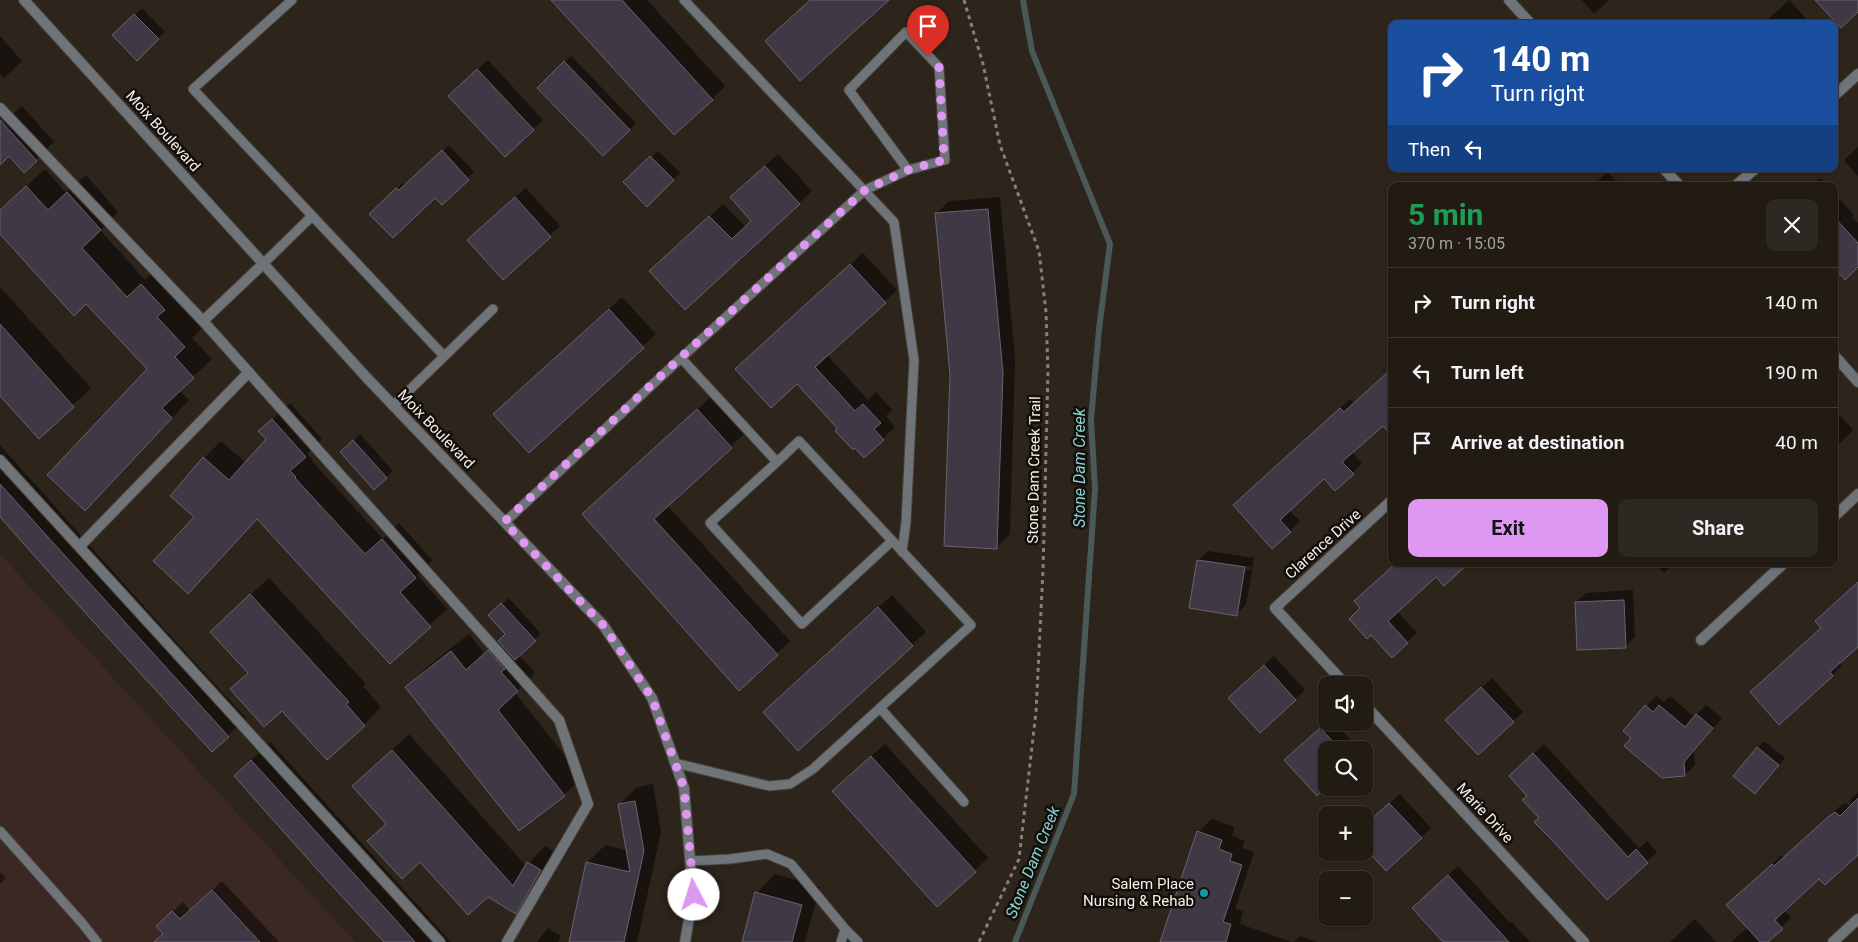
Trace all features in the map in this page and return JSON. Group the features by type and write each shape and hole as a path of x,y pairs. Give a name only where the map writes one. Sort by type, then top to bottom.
{"street":[{"name":"Moix Boulevard","path":"24,0 393,406 603,625 652,698 684,788 694,895 685,942"},
{"path":"1509,0 1527,20"},
{"path":"1838,92 1858,74"},
{"path":"0,108 203,320 559,720 588,804 507,942"},
{"path":"1667,172 1676,182"},
{"path":"1739,182 1751,172"},
{"path":"203,320 263,264"},
{"path":"1838,360 1858,382"},
{"path":"80,546 249,372"},
{"path":"0,460 440,942"},
{"path":"1838,513 1858,494"},
{"name":"Clarence Drive","path":"1338,676 1275,608 1388,504"},
{"path":"1701,640 1780,567"},
{"name":"Marie Drive","path":"1373,714 1584,942"},
{"path":"1833,942 1858,919"}],"lane":[{"path":"292,0 193,89 444,356"},
{"path":"685,0 894,222 914,360 906,522 902,552"},
{"path":"504,522 680,358 865,190 908,170 944,160 939,67 906,32 849,90 908,170"},
{"path":"263,264 312,216"},
{"path":"393,406 493,309"},
{"path":"680,358 777,462"},
{"path":"675,762 769,786 790,784 813,769 971,625 799,441 710,523 802,624 892,541"},
{"path":"880,708 964,802"},
{"path":"0,831 97,942"},
{"path":"690,861 730,859 767,854 791,864 858,942"},
{"path":"841,942 845,929"}],"path":[{"name":"Stone Dam Creek Trail","path":"964,0 983,64 1000,145 1039,252 1046,312 1048,372 1043,570 1036,712 1019,858 979,942"}],"shaded area":[{"path":"0,554 355,942 0,942"}],"building":[{"path":"551,0 622,0 713,100 674,135"},
{"path":"810,0 889,0 800,81 765,41"},
{"path":"1815,0 1858,0 1858,12 1841,28 1838,25 1838,20 1834,20"},
{"path":"134,14 159,39 137,61 112,35"},
{"path":"564,61 630,130 603,156 537,88"},
{"path":"477,69 534,130 505,157 448,96"},
{"path":"0,120 37,161 24,173 9,156 0,165"},
{"path":"442,150 469,180 442,205 435,198 393,238 369,214 396,188 399,190"},
{"path":"650,156 674,180 647,207 623,182"},
{"path":"765,166 800,204 685,310 649,271 709,216 732,239 751,221 730,197"},
{"path":"26,186 48,210 67,192 101,230 82,248 127,297 141,284 165,310 157,317 185,347 175,357 194,378 162,408 172,418 85,511 47,475 147,369 86,304 74,316 0,234 0,210"},
{"path":"515,197 551,237 503,280 467,240"},
{"path":"988,209 1003,373 997,549 944,546 950,375 935,213"},
{"path":"1838,221 1858,243 1858,267 1845,280 1838,272"},
{"path":"850,264 886,303 815,367 855,411 863,404 881,423 874,429 884,440 864,458 855,448 853,450 835,431 837,428 797,384 771,408 735,369"},
{"path":"609,309 644,348 529,453 493,414"},
{"path":"0,324 74,407 39,439 0,396"},
{"path":"1388,372 1388,432 1383,426 1342,462 1354,474 1335,491 1324,479 1280,520 1291,532 1272,549 1233,505 1340,408 1344,412"},
{"path":"697,409 732,448 654,519 778,655 739,691 582,514"},
{"path":"272,419 306,457 290,471 295,478 365,554 382,539 416,578 400,592 431,627 390,664 257,519 188,594 153,561 194,517 170,496 203,457 229,480 266,439 258,431"},
{"path":"353,440 387,478 374,490 340,452"},
{"path":"0,484 229,737 212,752 0,517"},
{"path":"1197,560 1245,567 1237,616 1189,608"},
{"path":"1392,567 1465,567 1444,586 1436,577 1388,621 1408,643 1392,658 1371,635 1367,639 1349,619 1360,608 1354,601"},
{"path":"1858,582 1858,647 1830,672 1833,676 1779,725 1750,692 1821,628 1815,621"},
{"path":"250,594 349,702 346,704 365,726 327,760 282,711 264,727 230,689 248,673 210,632"},
{"path":"1624,600 1626,648 1577,650 1575,602"},
{"path":"501,603 536,641 515,660 498,641 505,634 488,615"},
{"path":"878,607 913,646 798,751 763,712"},
{"path":"488,650 505,669 501,672 518,691 498,710 565,796 519,831 405,687 451,651 466,670"},
{"path":"1264,665 1296,700 1260,733 1228,698"},
{"path":"1481,687 1514,722 1478,755 1445,720"},
{"path":"1645,705 1653,712 1659,705 1685,727 1696,714 1713,728 1684,762 1685,776 1662,778 1624,746 1631,738 1623,731"},
{"path":"1318,730 1323,731 1332,741 1318,741 1317,796 1284,760"},
{"path":"1757,747 1779,765 1755,794 1733,776"},
{"path":"392,750 513,886 527,862 541,870 516,914 488,897 468,915 420,862 402,879 367,841 386,824 352,786"},
{"path":"1533,753 1628,857 1636,849 1648,863 1607,900 1534,822 1539,818 1522,800 1527,796 1509,776"},
{"path":"871,756 976,872 937,907 832,791"},
{"path":"251,760 415,942 384,942 314,866 234,776"},
{"path":"1858,798 1858,855 1825,885 1819,879 1775,920 1783,929 1768,942 1760,942 1726,905 1772,864 1774,866 1828,817 1835,812 1840,816"},
{"path":"635,801 644,851 624,942 569,942 586,862 630,872 618,804"},
{"path":"1389,803 1422,838 1386,871 1373,857 1373,818"},
{"name":"Salem Place Nursing & Rehab","path":"1197,831 1222,840 1219,849 1232,854 1230,861 1242,865 1223,922 1231,924 1226,942 1160,942"},
{"path":"1448,875 1509,942 1443,942 1412,908"},
{"path":"212,890 260,942 154,942 163,934 156,926 172,911 180,919"},
{"path":"755,892 802,905 792,942 742,942"}],"waterway":[{"name":"Stone Dam Creek","path":"1015,942 1074,794 1095,489 1091,420 1099,329 1110,244 1032,51 1023,0"}],"place":[{"name":"Salem Place Nursing & Rehab","path":"1204,893"}],"route":[{"path":"694,895 684,788 652,698 603,625 504,522 680,358 865,190 908,170 944,160 939,67 928,56"}]}
